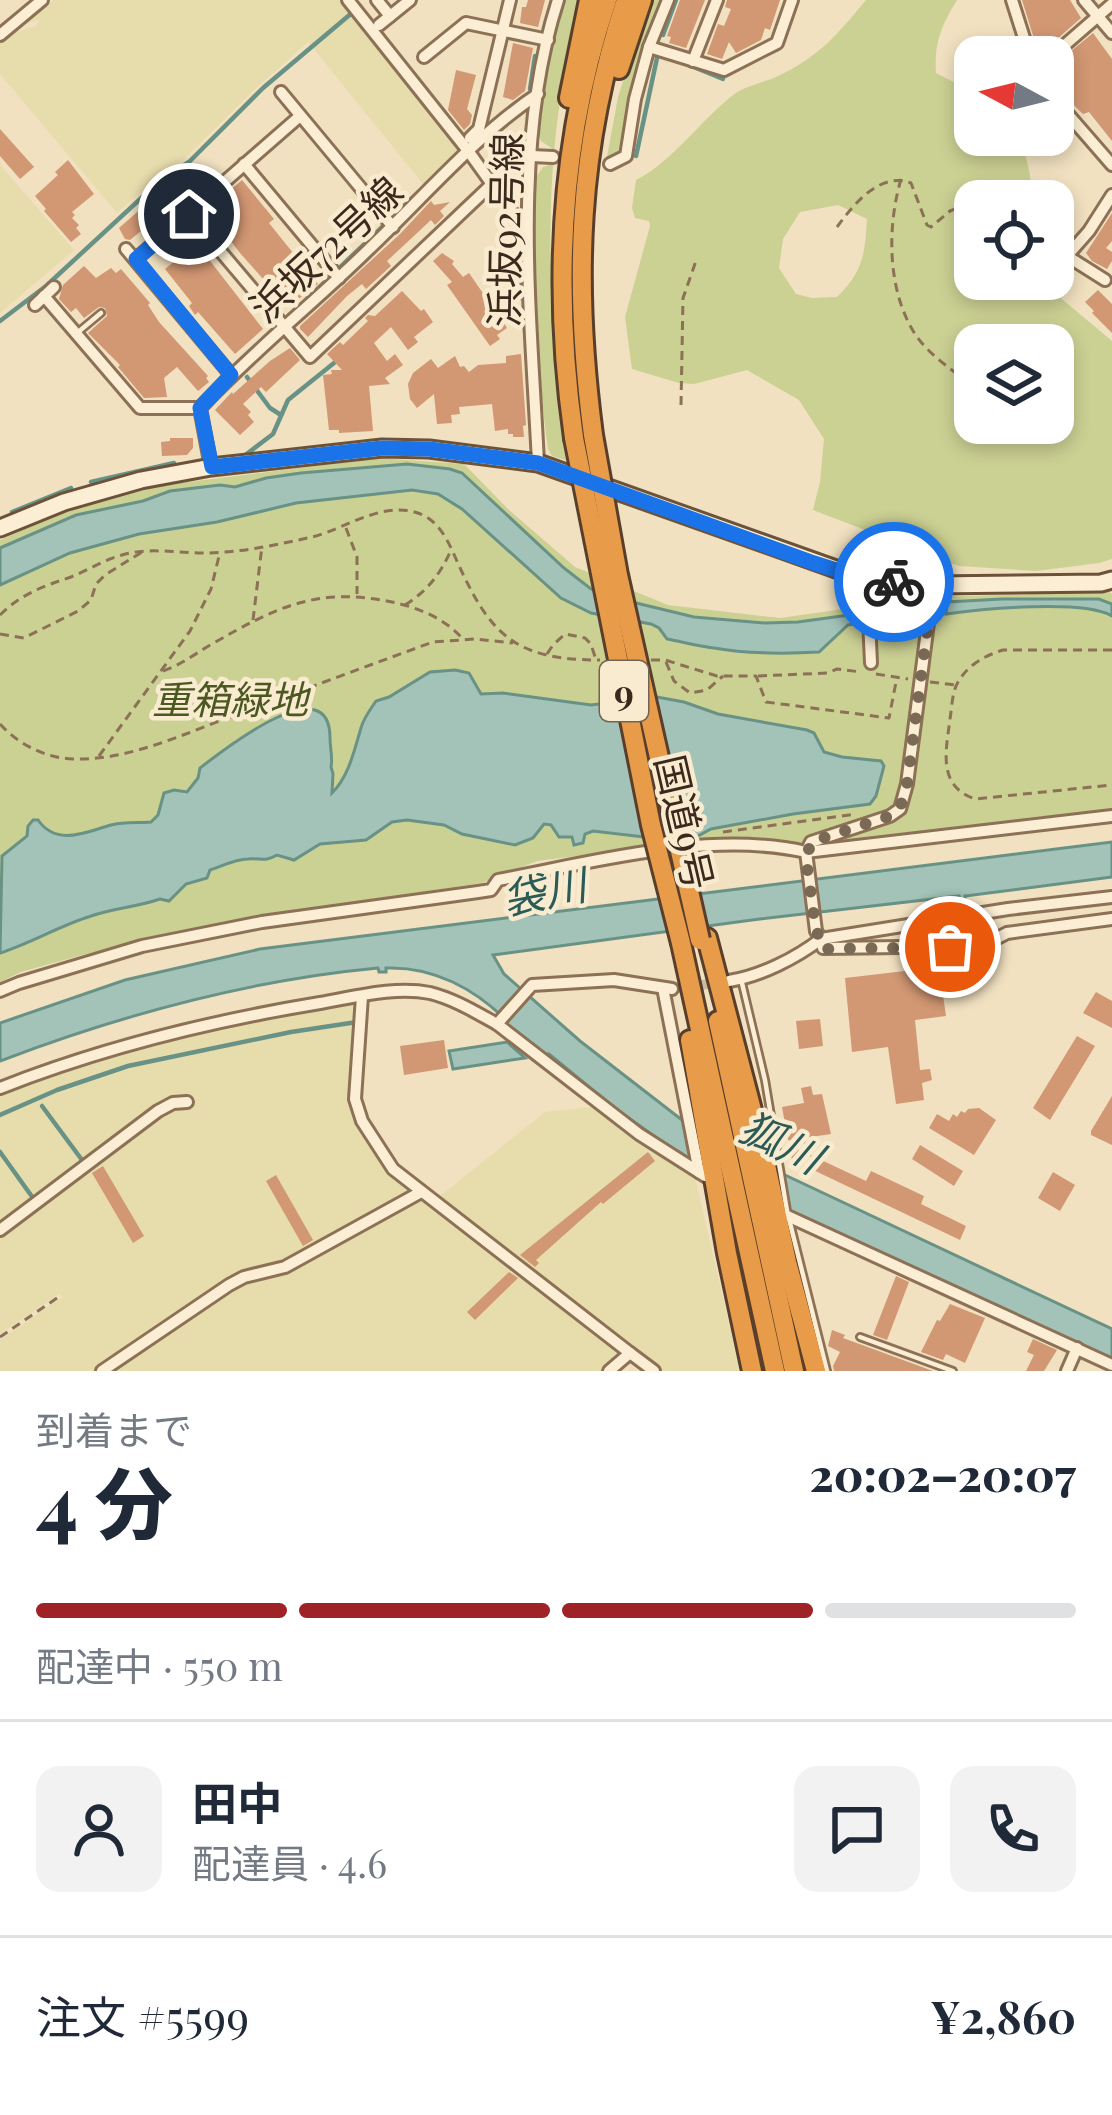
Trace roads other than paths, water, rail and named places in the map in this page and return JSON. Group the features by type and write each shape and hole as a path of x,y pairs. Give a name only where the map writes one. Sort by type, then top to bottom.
{"highway":[{"path":"572,241 562,182 565,129 589,0"},
{"name":"国道9号","path":"607,0 577,119 572,241 562,331 651,825 690,942 745,1146 794,1371"},
{"name":"国道9号","path":"572,241 596,116 626,0"},
{"path":"572,241 642,0"},
{"name":"国道9号","path":"584,437 672,820 723,1135 775,1371"},
{"path":"690,942 696,1123 752,1371"},
{"path":"690,942 772,1162 816,1371"}],"street":[{"path":"0,35 42,0"},
{"path":"348,0 470,145 527,233"},
{"path":"377,0 390,16"},
{"path":"379,26 410,0"},
{"path":"470,145 479,129 510,0"},
{"name":"浜坂92号線","path":"538,463 527,233 538,94 558,0"},
{"path":"610,164 626,156 649,47 668,0"},
{"path":"693,61 717,0"},
{"path":"649,47 724,70 776,43 792,0"},
{"path":"1012,0 1023,36"},
{"path":"1084,0 1112,33"},
{"path":"1074,37 1112,4"},
{"path":"424,57 466,23 548,40"},
{"path":"280,92 393,227"},
{"name":"浜坂72号線","path":"200,408 393,227 470,145 538,94"},
{"path":"231,375 131,254 189,214 300,116"},
{"path":"1074,121 1112,165"},
{"path":"532,156 553,158"},
{"path":"244,164 339,278"},
{"path":"189,214 310,357 492,184"},
{"path":"1106,280 1067,256 1112,195"},
{"path":"44,296 140,408 200,408 212,467"},
{"path":"0,528 64,502 141,480 382,448 429,449 538,463 864,579 933,586 1112,580"},
{"path":"864,579 871,663"},
{"path":"933,586 900,808 890,816 811,842 806,855 823,949 982,946 1007,933 1112,919"},
{"path":"0,991 142,946 303,916 491,890 498,880 640,854 694,846 768,846 806,855 1112,816"},
{"path":"735,980 804,952 819,935 1112,897"},
{"path":"500,1021 532,985 614,980 668,989 696,1123"},
{"path":"0,1088 79,1058 156,1037 362,996 428,992 500,1021 639,1134 704,1172"},
{"path":"362,996 355,1099 362,1121 393,1169 654,1371"},
{"path":"0,1230 158,1111 187,1102"},
{"path":"102,1371 229,1285 285,1267 421,1192"},
{"path":"784,1212 1112,1365"},
{"path":"1067,1371 1077,1348"},
{"path":"609,1371 630,1353"}],"lane":[{"path":"76,334 100,313"},
{"path":"735,980 765,1080 772,1162"},
{"path":"784,1212 826,1371"},
{"path":"860,1337 953,1371"}],"water":[{"path":"407,464 462,473 591,589 632,602 694,617 765,623 908,607 910,615 848,625 819,652 740,651 667,639 651,624 591,613 561,598 462,509 438,494 412,490 296,503 139,534 70,553 0,585 0,548 76,515 170,491"},
{"path":"1099,599 1112,604 1112,616 1056,607 946,614 947,602"},
{"path":"430,672 469,673 481,694 591,705 657,697 684,702 718,714 807,730 814,733 824,752 881,761 884,766 870,804 711,829 687,842 593,831 585,834 583,843 574,845 572,837 559,837 551,825 544,824 533,838 515,845 462,834 444,825 392,822 366,840 320,844 294,860 277,855 229,863 210,870 207,878 186,884 169,901 100,913 0,953 2,856 27,836 33,820 63,835 151,822 164,793 187,792 200,768 212,759 273,719 295,711 313,710 325,718 332,793 347,771 363,721 376,701"},
{"path":"1112,842 1112,877 965,896 962,906 959,896 493,955 504,974 580,1041 682,1120 785,1175 1112,1329 1112,1359 692,1163 505,1024 481,999 437,975 403,968 379,972 378,968 282,981 139,1015 0,1061 0,1023 125,980 260,949"},
{"path":"507,1042 525,1058 453,1069 449,1051"}],"waterway":[{"path":"663,35 676,0"},
{"path":"0,321 46,286 163,178 189,162 263,88 353,12"},
{"path":"530,89 535,56"},
{"path":"636,156 657,58"},
{"path":"679,61 723,79"},
{"path":"308,298 427,184"},
{"path":"519,228 520,262"},
{"path":"519,273 520,298"},
{"path":"244,456 273,434 288,400 334,363"},
{"path":"247,377 281,415"},
{"path":"91,482 174,463"},
{"path":"12,512 71,488"},
{"path":"0,1115 128,1066 357,1022"},
{"path":"42,1106 82,1160"},
{"path":"0,1152 33,1198"}],"tunnel":[{"path":"672,989 723,982"}],"park label":[{"name":"重箱緑地","path":"230,698"}],"water label":[{"name":"袋川","path":"544,890"},
{"name":"狐川","path":"782,1141"}]}
